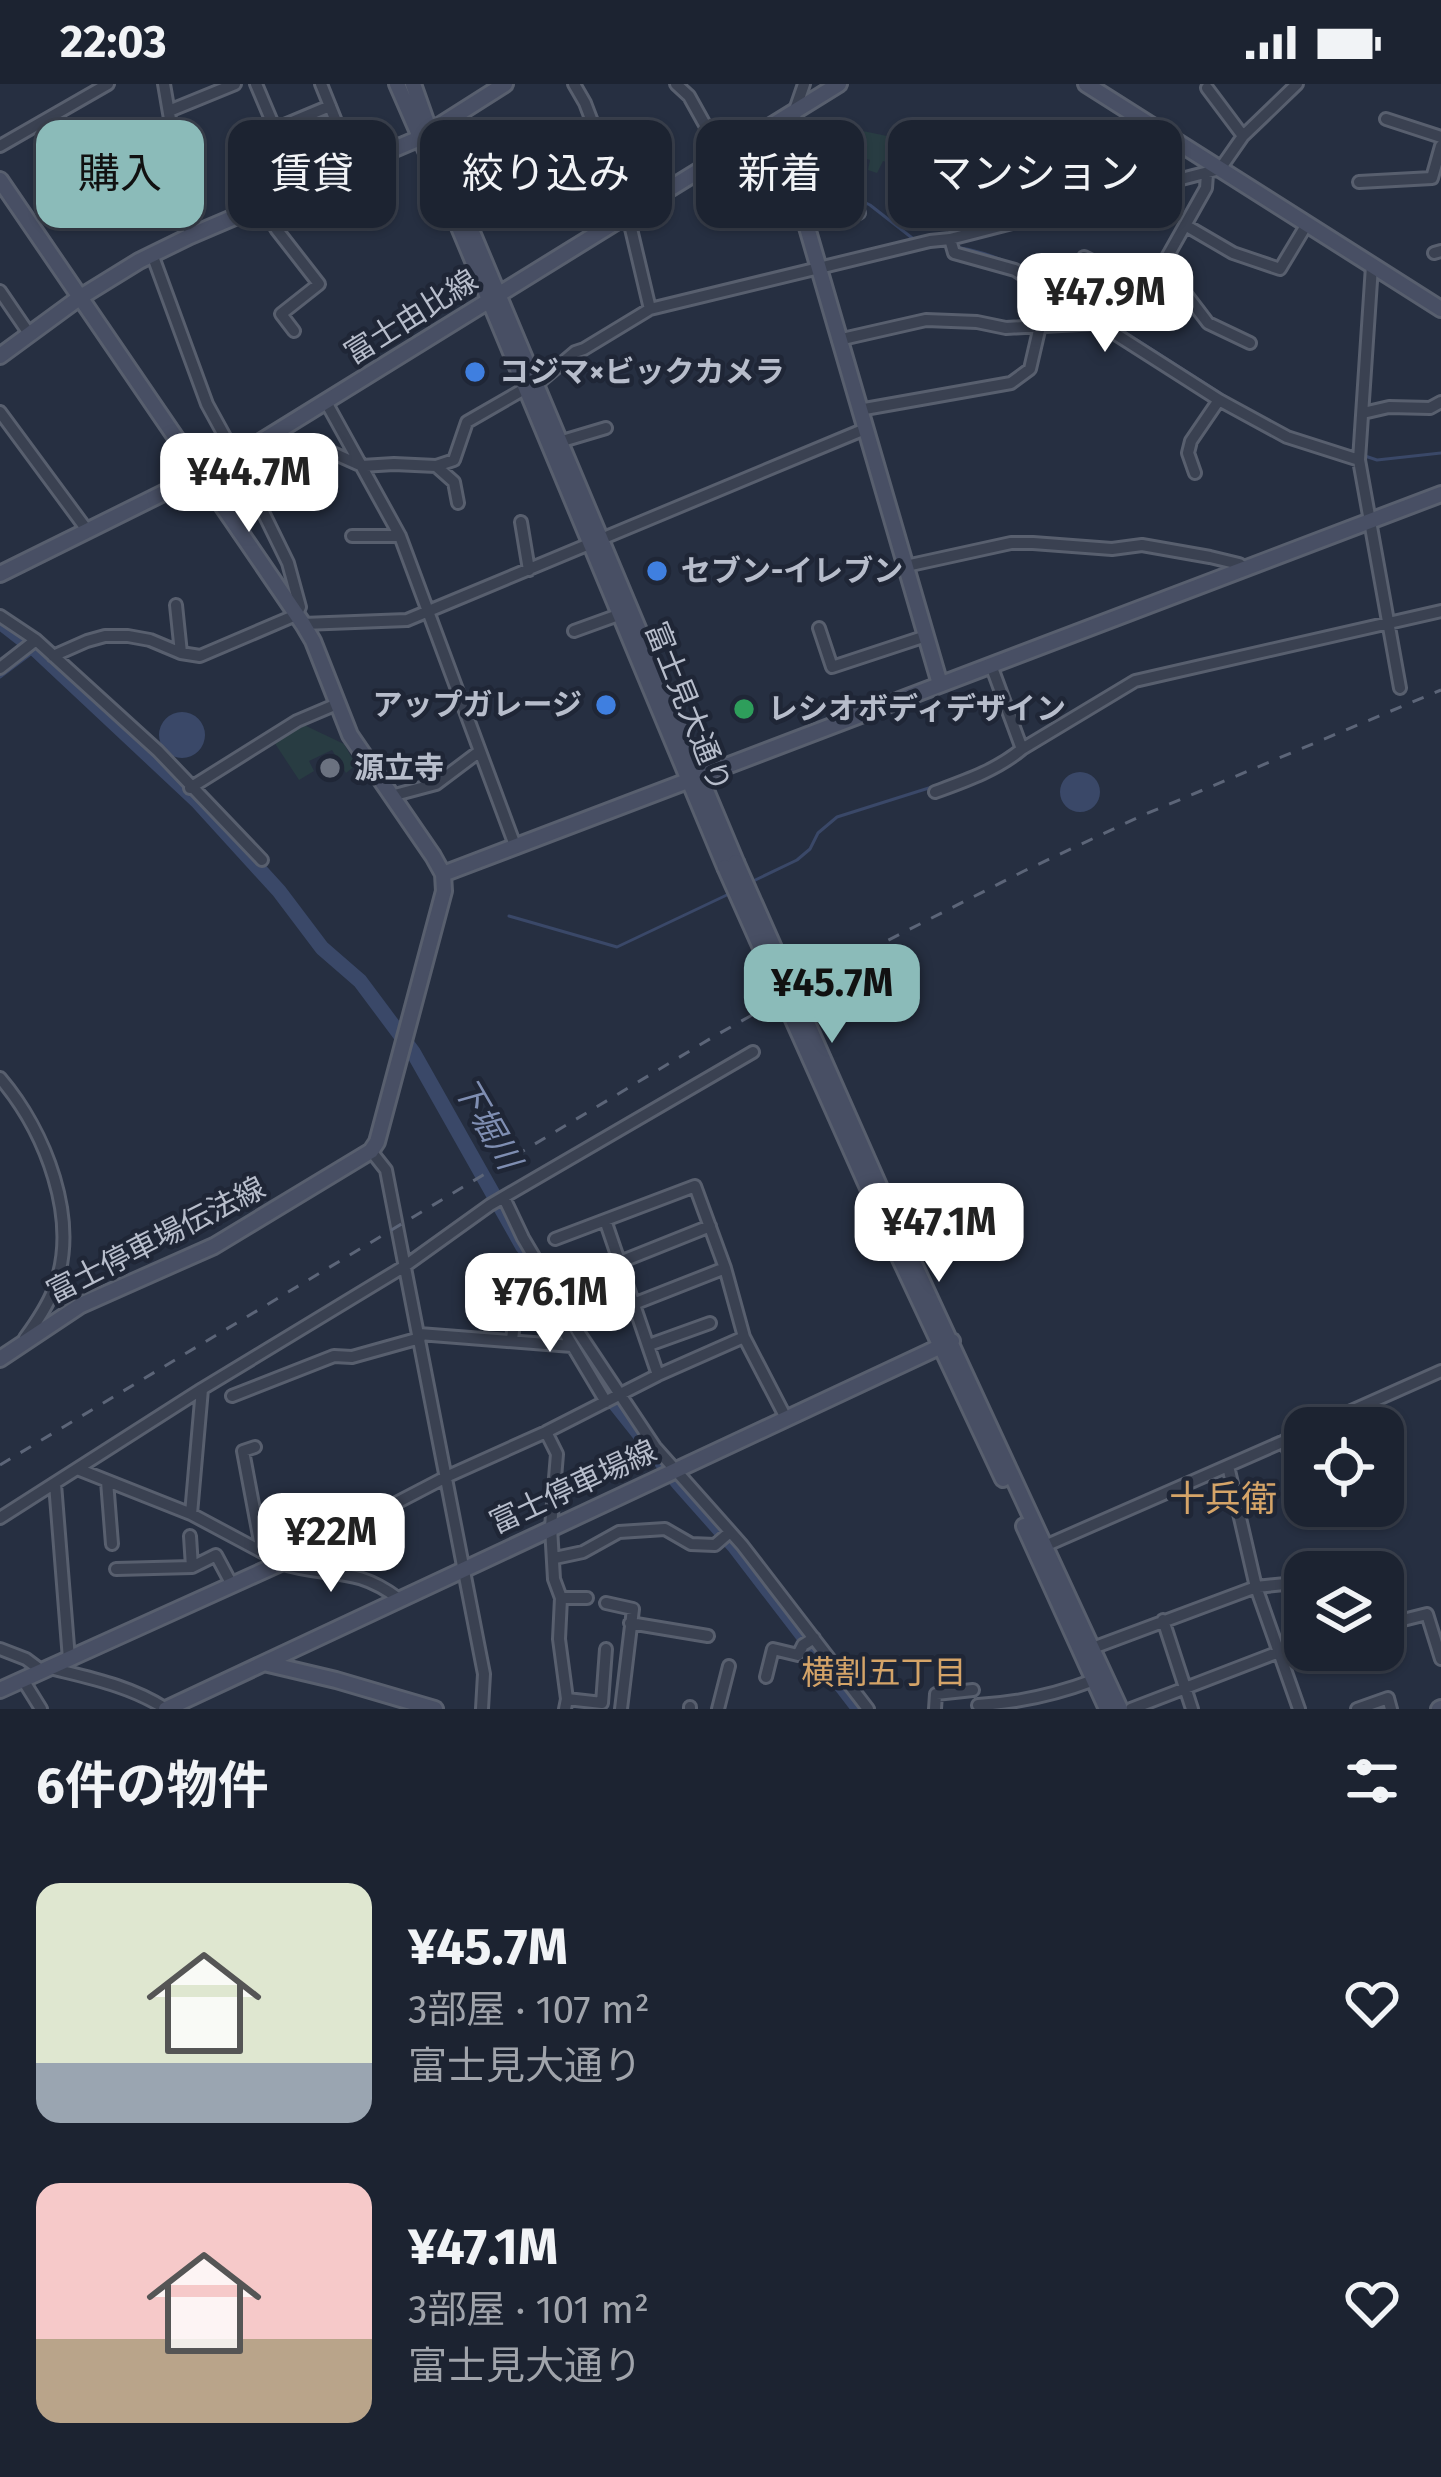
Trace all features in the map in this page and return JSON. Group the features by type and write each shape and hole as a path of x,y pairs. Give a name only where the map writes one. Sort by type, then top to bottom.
{"street":[{"path":"48,120 108,84"},
{"path":"164,84 170,120"},
{"path":"169,111 236,84"},
{"path":"256,84 275,129 330,106"},
{"path":"321,84 336,120"},
{"name":"富士見大通り","path":"397,84 420,126"},
{"name":"富士見大通り","path":"413,84 421,120"},
{"path":"574,84 592,120"},
{"path":"676,84 702,120"},
{"path":"792,120 804,84"},
{"name":"富士由比線","path":"672,188 838,84"},
{"path":"1086,84 1213,171 1434,298 1441,309"},
{"path":"838,340 926,320 1006,328 1098,323 1138,302 1213,171 1297,84"},
{"path":"448,120 502,85"},
{"path":"1207,88 1243,136"},
{"path":"1358,182 1432,178 1441,142 1386,119"},
{"path":"0,146 36,126"},
{"path":"236,457 324,449 362,466 436,466 454,460 467,422 650,309 1213,171"},
{"path":"0,180 300,620 350,736 442,874 445,891 371,1151 386,1171 419,1336 484,1674 482,1709"},
{"path":"0,356 79,298 152,254 228,221"},
{"path":"1185,225 1233,253 1280,269 1307,224"},
{"path":"189,228 190,236"},
{"path":"276,228 319,284 281,314 294,331"},
{"name":"富士見大通り","path":"464,228 730,864 945,1344"},
{"name":"富士由比線","path":"0,574 236,457 607,228"},
{"path":"631,228 650,309"},
{"path":"807,228 940,684"},
{"path":"950,238 954,253 1015,270 1219,400 1287,437 1360,457"},
{"path":"152,254 207,404 288,563 300,620"},
{"path":"1084,256 1149,289"},
{"path":"1163,263 1208,322 1250,343"},
{"path":"1372,266 1360,457 1400,688"},
{"path":"0,291 30,335"},
{"path":"860,410 1011,383 1030,369 1040,326"},
{"name":"富士見大通り","path":"531,386 560,442 620,614 695,779"},
{"path":"1195,473 1188,453 1191,441 1219,400"},
{"path":"326,402 400,536 516,848"},
{"path":"1363,413 1389,407 1430,408 1441,402"},
{"path":"0,412 87,530"},
{"path":"560,442 606,428"},
{"path":"53,656 105,636 128,636 200,656 300,620 407,620 865,429"},
{"path":"294,454 294,482"},
{"path":"436,466 454,482 458,502"},
{"path":"442,874 1441,494"},
{"path":"520,522 529,570"},
{"path":"352,536 400,536"},
{"path":"905,566 1011,543 1033,543 1112,549 1142,544 1245,568"},
{"path":"176,605 181,652"},
{"path":"935,792 1010,759 1135,681 1441,611"},
{"path":"574,631 620,614"},
{"path":"0,616 31,645 53,656 158,752 262,860"},
{"path":"819,628 832,667 926,637"},
{"path":"0,668 31,645"},
{"path":"992,665 1022,749"},
{"path":"190,788 297,722 338,704"},
{"path":"391,796 436,784 480,751"},
{"path":"0,1518 404,1266 490,1205 753,1052"},
{"path":"0,1078 43,1144 61,1216 61,1262 55,1288 23,1342"},
{"name":"富士停車場伝法線","path":"0,1359 80,1305 214,1246 371,1151"},
{"path":"556,1239 695,1186 744,1336 786,1418"},
{"path":"504,1198 523,1238 670,1472 868,1709"},
{"path":"605,1220 658,1375"},
{"path":"620,1262 710,1226"},
{"path":"635,1303 725,1268"},
{"path":"512,1340 518,1287 535,1283 606,1402"},
{"path":"649,1345 710,1323"},
{"path":"232,1396 334,1356 352,1357 419,1336 572,1346"},
{"path":"0,1690 282,1562 446,1477 744,1336"},
{"path":"945,1344 1086,1650 1120,1709"},
{"name":"富士停車場線","path":"166,1709 945,1344"},
{"path":"1360,1407 1441,1371"},
{"path":"190,1514 202,1389"},
{"path":"546,1432 557,1454 551,1527 554,1579 561,1598 559,1639 566,1704 602,1703 606,1649"},
{"path":"1039,1548 1284,1441"},
{"path":"255,1447 243,1451 262,1552"},
{"path":"1228,1466 1256,1587 1299,1709"},
{"path":"80,1470 190,1514 295,1568 358,1576 399,1599"},
{"path":"107,1481 112,1544"},
{"path":"55,1484 69,1659"},
{"path":"555,1558 583,1552 619,1532 665,1529 691,1544 715,1546 726,1535"},
{"path":"190,1536 191,1567"},
{"path":"116,1569 191,1567 216,1555 231,1583"},
{"path":"1086,1650 1256,1587 1284,1584"},
{"path":"561,1598 587,1598"},
{"path":"606,1603 633,1609 621,1709"},
{"path":"1404,1620 1427,1614 1441,1659"},
{"path":"1162,1620 1192,1709"},
{"path":"630,1623 709,1636"},
{"path":"766,1677 773,1649 798,1654 810,1641"},
{"path":"0,1648 46,1670 101,1680 166,1709"},
{"path":"1086,1650 1107,1709"},
{"path":"1131,1709 1284,1650"},
{"path":"264,1663 435,1709"},
{"path":"718,1709 729,1666"},
{"path":"23,1680 41,1709"},
{"path":"978,1705 1026,1699 1094,1680"},
{"path":"935,1709 936,1694 973,1690"},
{"path":"1357,1709 1388,1698 1391,1709"}],"shaded area":[{"path":"864,131 888,136 888,163 883,161 877,173 868,170 870,160 864,158"},
{"path":"302,724 344,744 356,765 346,773 332,750 309,761 314,771 299,780 274,742"}],"water":[{"path":"182,712 199,718 205,735 199,752 182,758 165,752 159,735 165,718"},
{"path":"1080,772 1094,778 1100,792 1094,806 1080,812 1066,806 1060,792 1066,778"}],"waterway":[{"path":"864,202 916,241"},
{"path":"942,245 1007,262 1100,317"},
{"path":"1109,322 1237,404"},
{"path":"1362,455 1377,460 1441,453"},
{"name":"下堀川","path":"0,622 197,801 279,891 322,948 360,981 413,1052 523,1247"},
{"path":"0,677 36,650"},
{"path":"1052,725 1121,684"},
{"path":"985,766 1003,756"},
{"path":"749,883 797,860 837,817 932,787"},
{"path":"509,916 617,947 731,893"},
{"name":"下堀川","path":"541,1278 613,1401 734,1546 859,1709"}],"railway":[{"path":"0,1465 713,1037 859,955 1141,816 1441,690"}],"place":[{"name":"コジマ×ビックカメラ","path":"475,372"},
{"name":"セブン-イレブン","path":"657,571"},
{"name":"アップガレージ","path":"606,705"},
{"name":"レシオボディデザイン","path":"744,709"},
{"name":"源立寺","path":"330,768"}],"district":[{"name":"十兵衛","path":"1223,1498"},
{"name":"横割五丁目","path":"884,1672"}]}
